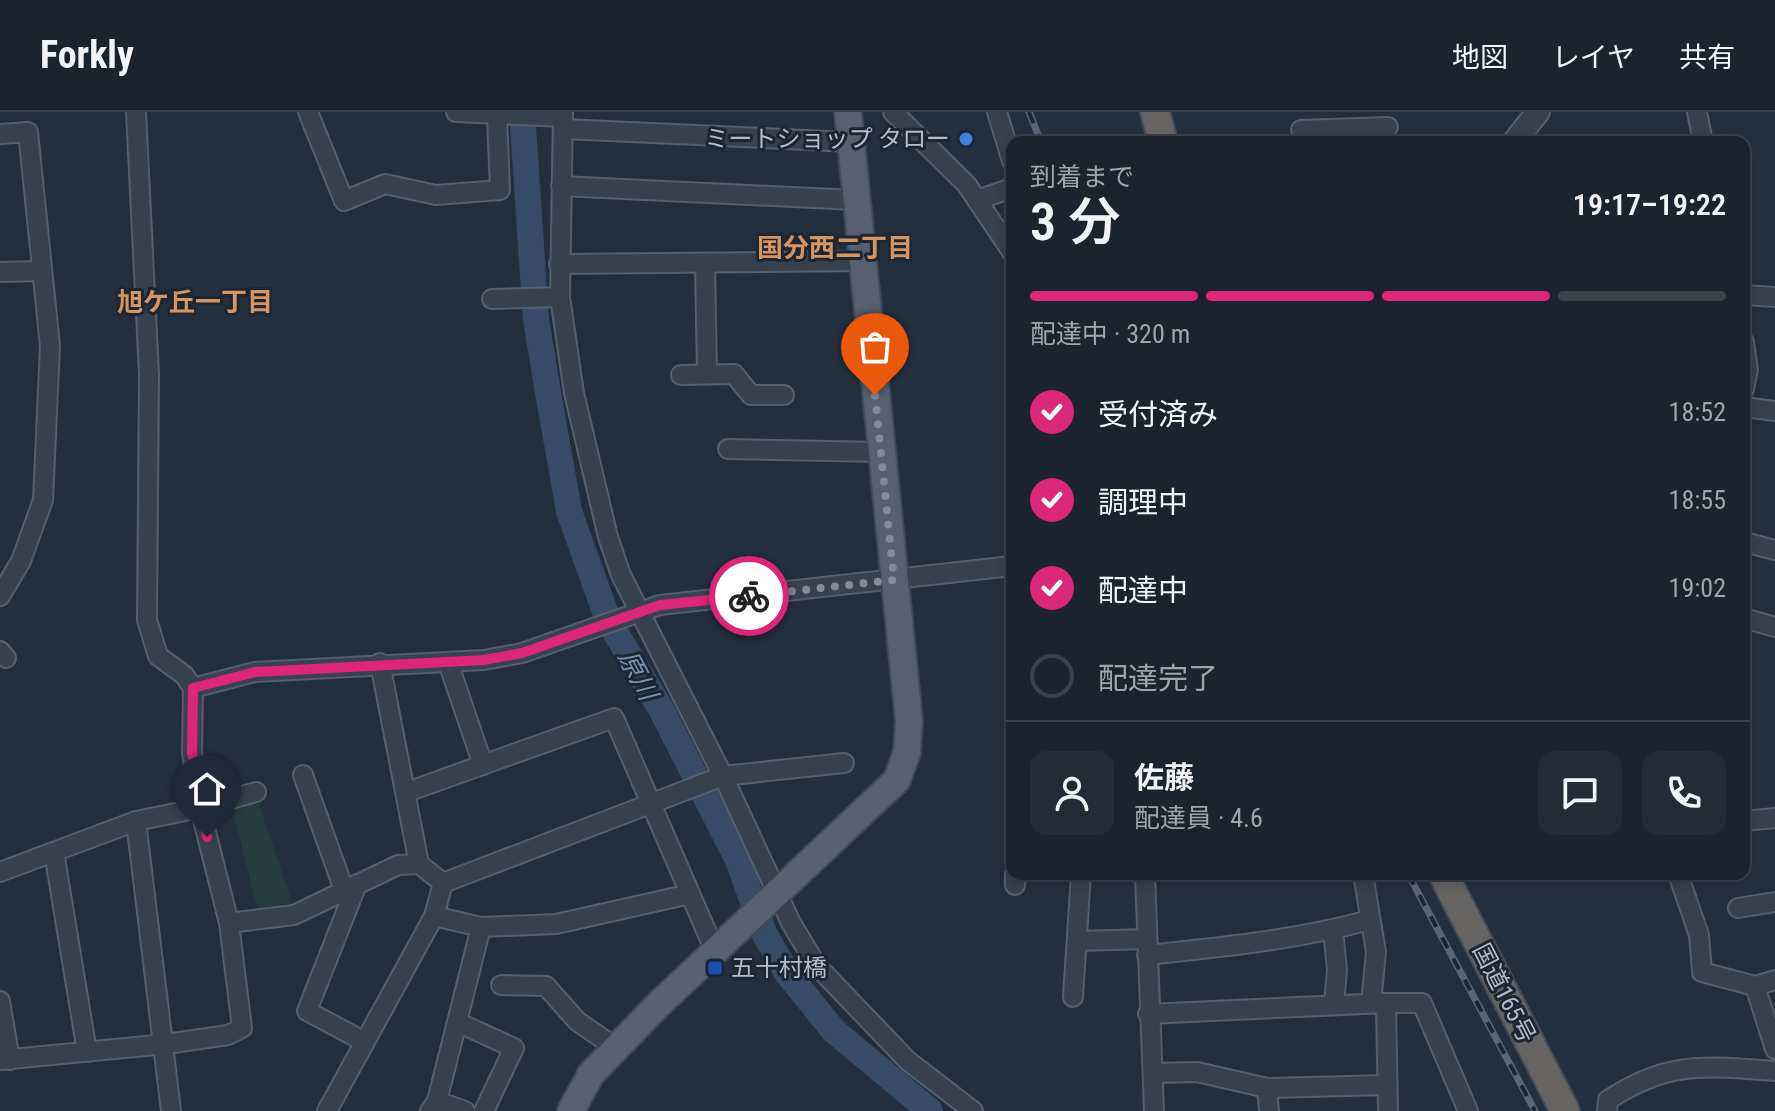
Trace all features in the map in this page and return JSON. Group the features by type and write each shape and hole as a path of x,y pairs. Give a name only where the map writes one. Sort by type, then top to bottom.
{"highway":[{"path":"1155,112 1161,136"},
{"name":"国道165号","path":"1446,880 1565,1111"}],"main road":[{"path":"571,1111 591,1074 616,1048 716,947 773,898 897,780 907,752 909,721 848,112"}],"street":[{"path":"0,1001 5,1060 166,1044 228,1035 242,1028 229,923 200,808 192,752 193,688 184,675 158,656 147,620 149,374 135,269 136,112"},
{"path":"308,112 344,201 385,184 436,195 500,190 497,116"},
{"path":"456,112 851,142"},
{"path":"893,112 977,200 1006,243"},
{"path":"997,112 1006,141"},
{"path":"1519,136 1538,112"},
{"path":"1697,112 1702,136"},
{"path":"563,119 559,264 553,297 608,537 631,614 717,778 773,898 817,966 908,1061 973,1111"},
{"path":"1301,128 1387,127"},
{"path":"0,134 28,132 50,346 43,500 21,561 0,596"},
{"path":"561,186 855,200"},
{"path":"977,200 1006,190"},
{"path":"559,264 861,261"},
{"path":"705,263 707,374"},
{"path":"0,272 40,271"},
{"path":"1750,295 1775,297"},
{"path":"492,299 553,297"},
{"path":"681,375 734,374 751,395 784,395"},
{"path":"1750,408 1775,411"},
{"path":"728,449 881,452"},
{"path":"1750,544 1775,550"},
{"path":"193,688 255,672 380,663 484,660 522,653 660,605 1006,567"},
{"path":"1750,620 1775,627"},
{"path":"380,663 419,864"},
{"path":"451,671 483,765"},
{"path":"407,792 614,718 649,803 716,947"},
{"path":"443,883 717,778 844,763"},
{"path":"303,775 351,887 307,1011 365,1042"},
{"path":"0,872 136,821 256,792"},
{"path":"1750,820 1775,818"},
{"path":"136,821 166,1044 171,1111"},
{"path":"54,852 87,1052"},
{"path":"229,923 294,915 398,865 419,864 443,883"},
{"path":"1073,997 1081,880"},
{"path":"1145,880 1154,1111"},
{"path":"1364,880 1376,952 1388,1111"},
{"path":"1680,880 1699,935 1702,972 1755,986 1775,980"},
{"path":"327,1111 434,916 443,883"},
{"path":"434,916 481,927 556,924 690,894"},
{"path":"1738,908 1775,902"},
{"path":"1078,941 1147,947 1235,946 1333,930 1369,920"},
{"path":"465,1111 434,1106 481,927"},
{"path":"1333,930 1337,970 1334,1005"},
{"path":"501,985 546,986 577,1021 600,1033 616,1048"},
{"path":"1755,986 1775,1049"},
{"path":"1148,1014 1422,1003 1468,1111"},
{"path":"457,1022 514,1048 484,1111"},
{"path":"1607,1111 1608,1100 1638,1080 1688,1067 1775,1071"},
{"path":"1153,1073 1197,1072 1267,1088 1385,1085"},
{"path":"1267,1088 1269,1111"}],"green space":[{"path":"257,799 292,902 258,910 232,806"}],"waterway":[{"name":"原川","path":"522,112 536,319 549,398 569,511 608,620 661,709 738,860 764,933 787,973 834,1031 930,1111"}],"railway":[{"path":"1029,112 1039,136"},
{"path":"1411,880 1535,1111"}],"way so far":[{"path":"749,596 894,580 875,395"}],"place":[{"name":"ミートショップ タロー","path":"966,139"},
{"name":"五十村橋","path":"715,968"}],"district":[{"name":"国分西二丁目","path":"835,248"},
{"name":"旭ケ丘一丁目","path":"195,302"}],"route":[{"path":"207,837 192,752 193,688 255,672 484,660 522,653 660,605 749,596"}]}
